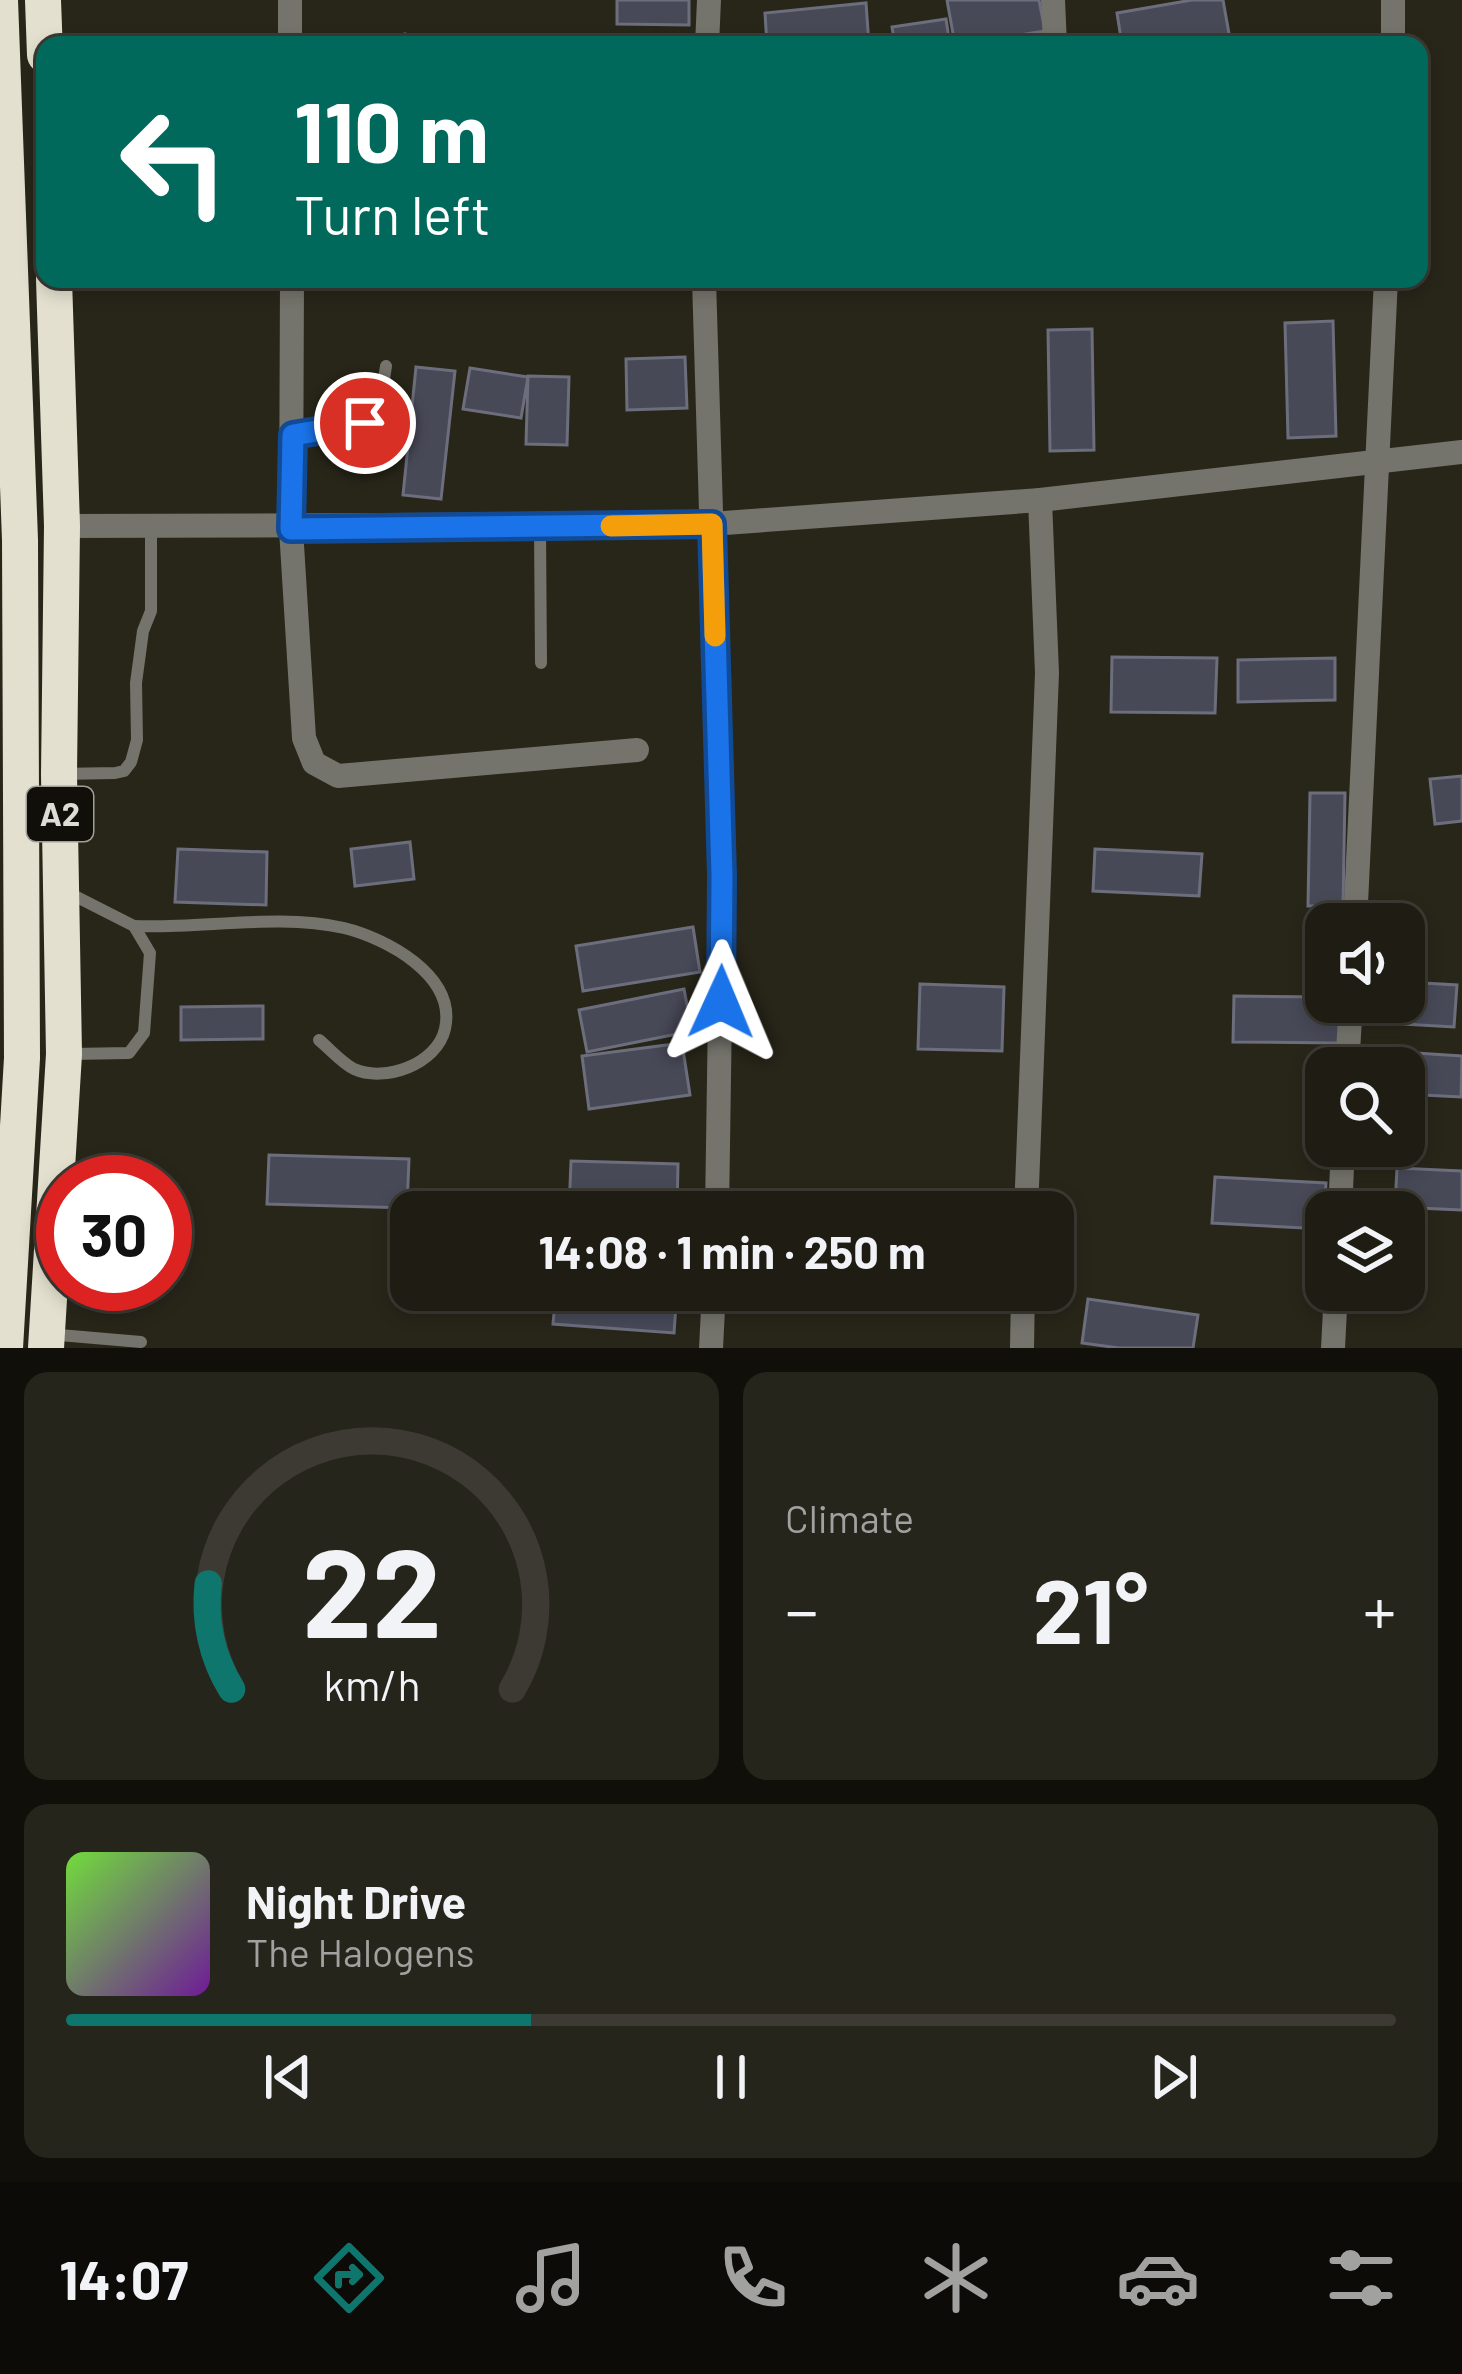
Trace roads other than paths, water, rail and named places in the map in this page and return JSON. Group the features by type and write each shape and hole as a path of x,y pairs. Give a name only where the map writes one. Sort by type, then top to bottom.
{"highway":[{"name":"A2","path":"0,0 7,310 20,540 22,1058 5,1348"},
{"path":"43,0 44,36"},
{"name":"A2","path":"47,1341 64,1054 59,774 62,526 54,288"}],"street":[{"path":"290,0 290,36"},
{"path":"707,36 709,0"},
{"path":"1053,0 1055,36"},
{"path":"1393,0 1393,36"},
{"path":"292,288 291,529 304,738 314,763 338,776 637,750"},
{"path":"704,288 722,876 717,1191"},
{"path":"1355,903 1386,288"},
{"path":"62,526 291,529 712,524 1040,500 1462,452"},
{"path":"1027,1191 1047,673 1040,500"},
{"path":"711,1348 713,1311"},
{"path":"1022,1348 1023,1311"},
{"path":"1333,1348 1335,1311"}],"lane":[{"path":"293,435 365,423 380,405 386,366"},
{"path":"59,774 115,773 131,762 137,740 136,683 143,631 151,611 151,527"},
{"path":"540,527 541,663"},
{"path":"61,889 134,926 185,928 251,922 340,927 388,942 404,953 420,965 441,998 445,1028 435,1046 412,1067 382,1075 354,1069 319,1040"},
{"path":"64,1054 129,1053 145,1033 150,953 134,926"},
{"path":"47,1341 141,1342"}]}
